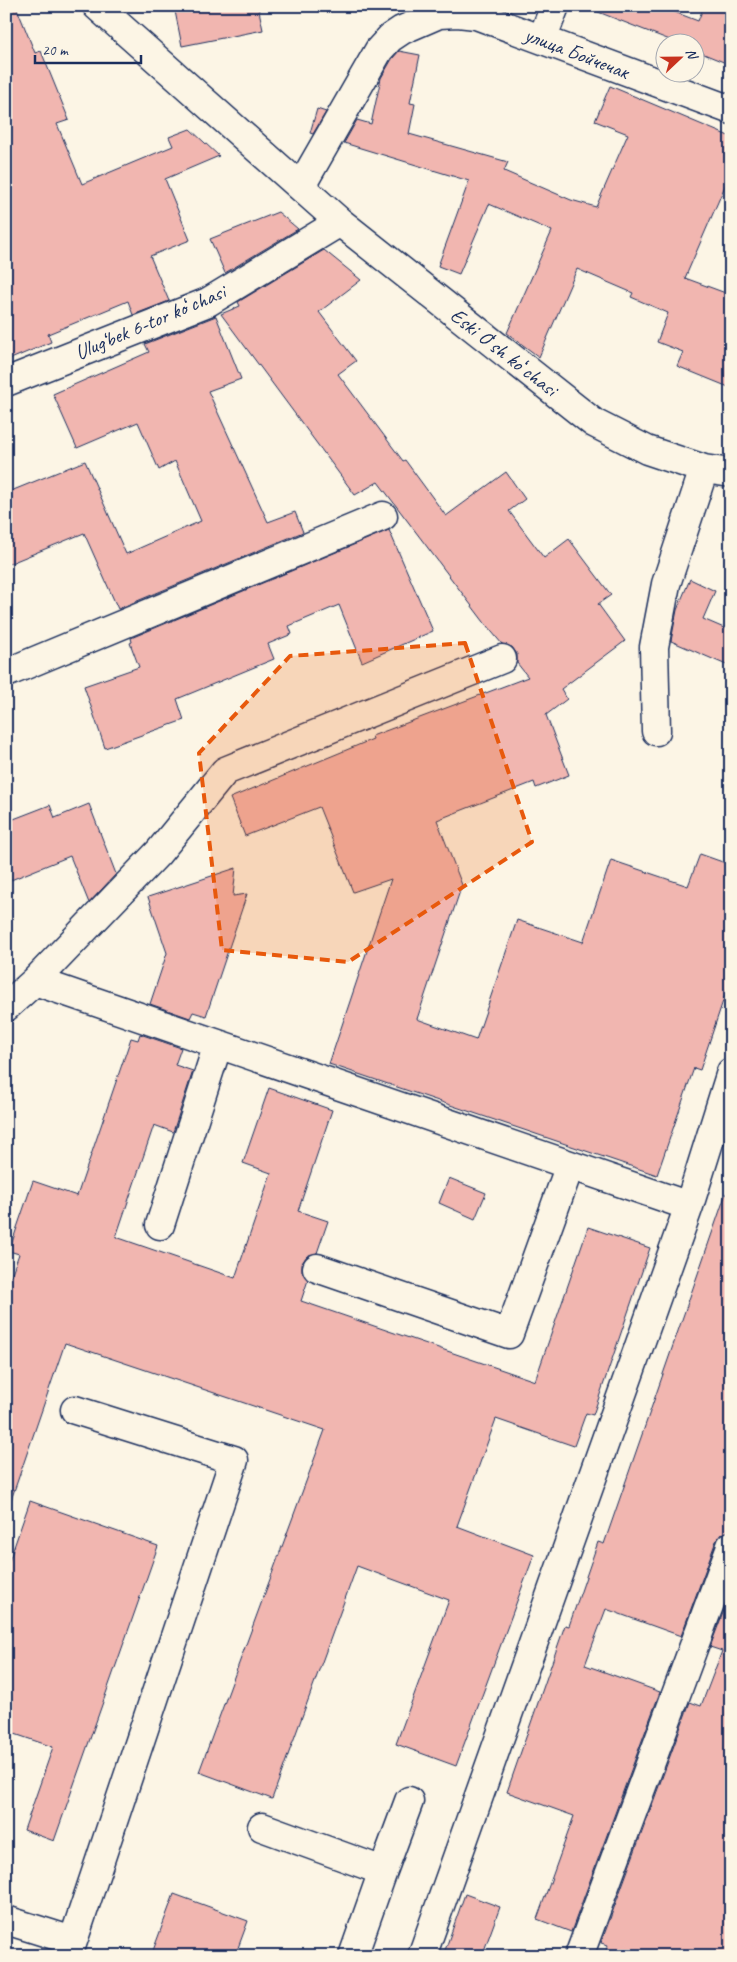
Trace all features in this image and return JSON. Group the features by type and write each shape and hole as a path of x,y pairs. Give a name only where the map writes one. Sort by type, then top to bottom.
{"street":[{"name":"Eski Oʻsh koʻchasi","path":"98,6 340,222 594,423 647,450 704,469 731,473"},
{"path":"542,40 556,6"},
{"name":"улица Бойчечак","path":"300,186 379,50 402,30 438,14 458,13 476,15 731,110"},
{"name":"Ulug‘bek 6-tor koʻchasi","path":"6,382 208,302 340,222"},
{"path":"656,731 654,647 666,584 704,469"},
{"path":"6,673 383,516"},
{"path":"6,1007 35,981 158,853 225,771 502,659"},
{"path":"35,981 689,1206"},
{"path":"160,1225 218,1044"},
{"path":"422,1956 689,1206 731,1072"},
{"path":"317,1268 509,1334 570,1165"},
{"path":"6,1920 70,1948 234,1460 75,1410"},
{"path":"579,1956 731,1546"},
{"path":"353,1956 409,1801"},
{"path":"262,1827 383,1871"}],"highlighted area":[{"path":"465,643 532,842 348,962 222,950 199,753 290,656"}],"building":[{"path":"6,6 16,6 35,53 41,51 69,120 57,124 82,184 173,146 169,137 190,129 219,156 165,179 190,240 150,256 169,301 133,315 128,301 48,334 51,342 6,361"},
{"path":"174,6 258,6 263,30 182,46"},
{"path":"588,6 659,6 698,21 704,6 731,6 731,65 704,54 704,32 654,32 654,34 588,8"},
{"path":"399,51 420,55 410,103 415,104 409,134 508,162 504,171 571,200 596,207 628,134 595,121 610,86 731,137 731,172 685,278 731,295 731,388 677,366 683,352 657,342 668,313 631,297 633,293 577,269 539,357 507,333 552,231 489,204 459,274 438,266 469,181 344,143 357,120 371,124 381,78"},
{"path":"317,109 326,112 313,134 310,133"},
{"path":"278,212 298,229 225,273 210,239"},
{"path":"324,250 361,280 319,312 356,361 338,374 403,461 405,460 446,516 506,472 525,499 509,511 544,558 569,539 611,595 598,604 625,641 561,689 567,699 546,715 569,775 536,788 534,782 437,820 462,885 417,1019 476,1040 517,920 583,942 611,860 688,886 700,854 731,865 731,977 700,1070 694,1068 657,1175 329,1064 391,879 353,892 319,807 245,836 230,798 373,739 372,736 528,677 517,663 517,654 512,647 502,644 487,626 378,482 355,495 221,314 240,306 238,302"},
{"path":"216,316 241,379 208,391 268,522 295,512 303,532 118,609 84,533 6,565 6,493 85,461 126,554 201,521 175,461 159,470 138,422 77,448 53,394 149,352 145,344"},
{"path":"389,530 433,631 362,662 339,605 289,626 292,634 268,644 274,659 177,699 184,720 105,748 84,686 139,667 130,643 132,642 131,638"},
{"path":"690,579 715,591 703,619 731,631 731,667 671,641 677,610"},
{"path":"89,804 116,874 89,903 70,856 6,882 6,822 50,805 55,818"},
{"path":"236,868 233,896 247,894 206,1016 193,1012 190,1018 150,1004 167,953 148,897"},
{"path":"140,1034 181,1048 175,1065 193,1071 173,1132 154,1125 116,1237 235,1278 271,1173 243,1163 269,1088 332,1110 298,1211 328,1221 317,1253 307,1256 302,1263 302,1271 308,1280 301,1301 535,1381 588,1227 650,1248 593,1415 586,1413 574,1446 496,1419 457,1526 534,1555 456,1766 396,1744 449,1600 357,1566 272,1799 199,1772 325,1430 65,1343 11,1500 6,1499 6,1289 19,1254 9,1251 33,1181 77,1196 131,1038 138,1040"},
{"path":"449,1178 486,1193 475,1219 439,1203"},
{"path":"726,1193 731,1194 731,1531 721,1534 716,1541 681,1636 606,1609 585,1665 660,1692 571,1932 537,1919 574,1816 507,1792 565,1625 569,1626 598,1542 604,1544"},
{"path":"30,1501 158,1546 54,1841 24,1830 53,1747 6,1731 6,1570"},
{"path":"731,1592 731,1956 604,1956 608,1945 601,1943 690,1702 701,1706 722,1651 710,1647"},
{"path":"174,1894 248,1921 235,1956 151,1956"},
{"path":"465,1894 500,1907 482,1956 443,1956"}]}
